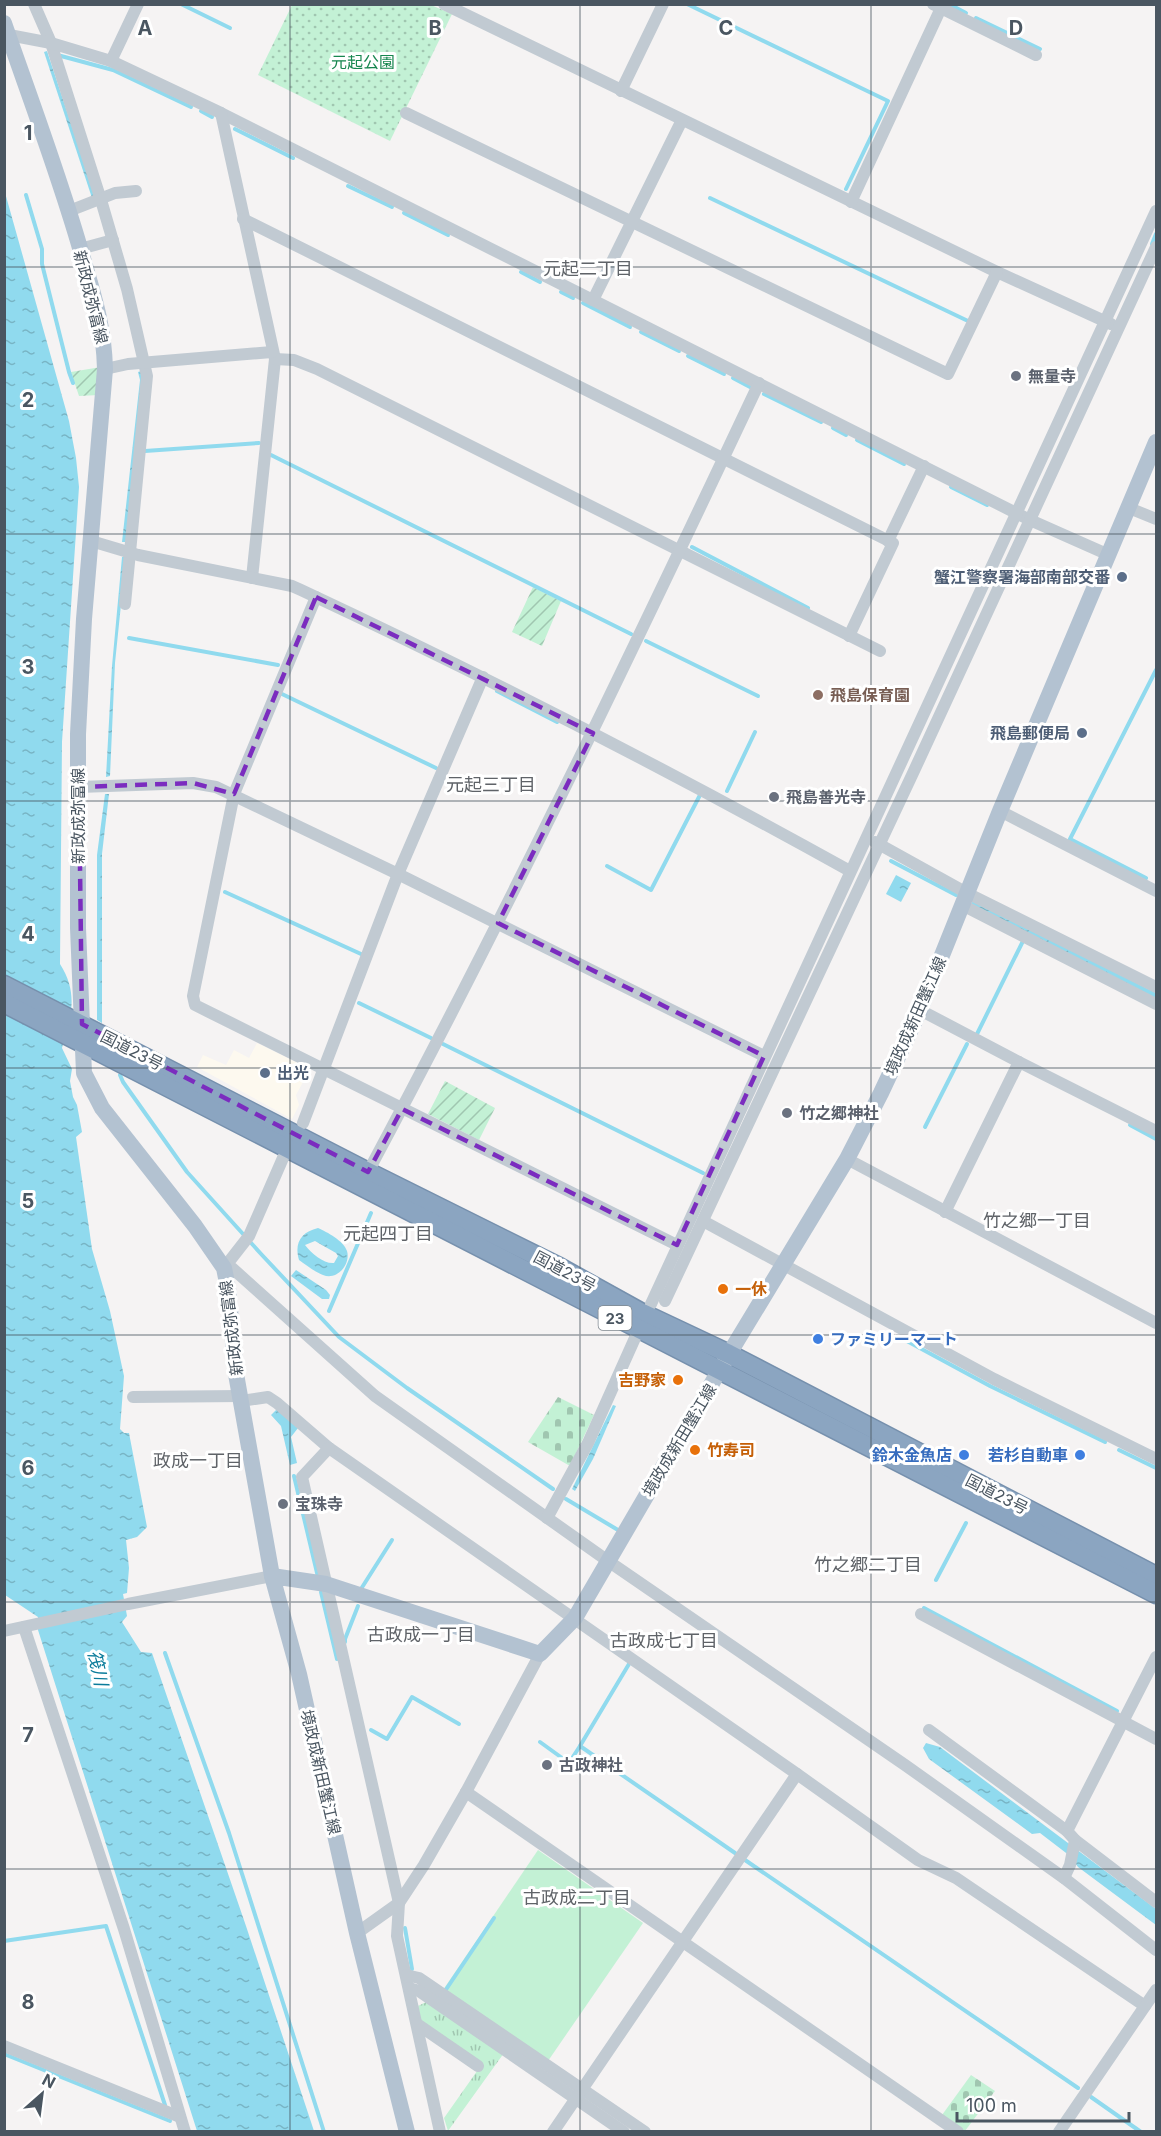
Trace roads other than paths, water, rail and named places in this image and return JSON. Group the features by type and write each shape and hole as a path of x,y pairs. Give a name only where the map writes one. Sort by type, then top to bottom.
{"highway":[{"name":"国道23号","path":"4,985 79,1032 719,1371 1156,1594"},
{"name":"国道23号","path":"4,1003 79,1032 559,1267 642,1313 729,1354 1156,1576"}],"main road":[{"name":"新政成弥富線","path":"7,29 69,211 104,340 105,369 78,734 79,1032 84,1073 102,1108 195,1226 224,1268 236,1374 272,1576"},
{"name":"境政成新田蟹江線","path":"540,1654 575,1618 729,1354 847,1159 920,1010 1000,810 1156,442"},
{"name":"境政成新田蟹江線","path":"272,1576 314,1737 357,1933 407,2132"},
{"path":"272,1576 326,1584 540,1654"}],"street":[{"path":"34,4 51,43 101,200 145,362 147,376 124,604"},
{"path":"111,61 138,4"},
{"path":"444,4 997,272 1119,328"},
{"path":"621,91 663,4"},
{"path":"851,201 937,6 1036,55"},
{"path":"7,29 111,61 221,113 1030,520 1109,555"},
{"path":"221,113 274,356 252,578"},
{"path":"406,113 948,374 997,272"},
{"path":"593,300 682,120"},
{"path":"69,211 115,193 136,191"},
{"path":"651,1304 1156,211"},
{"path":"243,219 893,543 849,636"},
{"path":"80,249 113,240"},
{"path":"665,1301 880,844 1156,247"},
{"path":"105,369 145,362 274,356 294,360 317,369 880,651"},
{"path":"368,1172 498,923 593,733 759,383"},
{"path":"888,541 924,466"},
{"path":"1129,508 1156,519"},
{"path":"91,541 129,552 292,586 483,677 593,733 735,807 850,871"},
{"path":"316,597 234,794 193,996 195,1005 677,1245"},
{"path":"303,1123 398,874 483,677"},
{"path":"79,787 193,783 216,787 234,794 764,1056"},
{"path":"1000,810 1156,889"},
{"path":"866,837 964,899 1156,1004"},
{"path":"964,899 1156,987"},
{"path":"920,1010 1156,1131"},
{"path":"945,1212 1019,1062"},
{"path":"224,1268 247,1239 283,1158"},
{"path":"847,1159 1156,1323"},
{"path":"703,1221 994,1379 1156,1459"},
{"path":"224,1268 232,1268 375,1396 608,1561 896,1758 1064,1878 1156,1950"},
{"path":"547,1518 588,1443 635,1338"},
{"path":"133,1397 241,1399 268,1397 277,1402 329,1448 918,1860 956,1878 1145,2006"},
{"path":"329,1448 302,1477 399,1904 397,1936 440,2132"},
{"path":"4,1631 272,1576"},
{"path":"921,1614 1156,1739"},
{"path":"27,1627 117,1907 185,2132"},
{"path":"357,1933 399,1904 466,1792 540,1654"},
{"path":"1064,1878 1070,1865 1072,1839 1123,1721 1156,1657"},
{"path":"929,1730 1156,1902"},
{"path":"553,2132 797,1774"},
{"path":"466,1792 958,2132"},
{"path":"406,1975 419,1978 579,2093 624,2132"},
{"path":"409,1988 419,1990 579,2093 645,2132"},
{"path":"1059,2132 1156,1991"},
{"path":"417,2024 478,2066"},
{"path":"4,2046 180,2117"},
{"path":"174,2132 180,2117"}],"water":[{"path":"47,51 95,196 92,198 44,52"},
{"name":"筏川","path":"4,189 69,421 79,487 62,742 60,964 70,985 72,1005 62,1048 72,1069 70,1081 82,1132 76,1137 92,1249 110,1311 124,1376 120,1429 124,1433 129,1433 147,1527 137,1537 126,1540 129,1568 127,1593 123,1594 127,1616 122,1622 141,1652 152,1653 314,2131 197,2131 38,1630 38,1617 5,1595"},
{"path":"141,371 143,380 126,542 122,542 140,380 138,372"},
{"path":"126,556 115,663 110,776 106,777 112,666 122,557"},
{"path":"105,794 109,794 102,854 102,1023 97,1020 97,855"},
{"path":"896,875 911,883 901,902 886,894"},
{"path":"973,900 1156,993 1156,999 971,905"},
{"path":"318,1228 326,1232 339,1240 347,1251 345,1266 333,1276 323,1275 299,1260 298,1243 303,1235","holes":["315,1241 338,1256 334,1263 326,1262 305,1245"]},
{"path":"296,1270 326,1290 330,1295 329,1299 322,1299 291,1276"},
{"path":"613,1405 616,1406 593,1459 575,1491 572,1489"},
{"path":"277,1409 298,1428 291,1437 297,1463 290,1465 281,1426 271,1415"},
{"path":"926,1743 940,1747 1156,1909 1156,1925 1078,1867 1070,1856 1040,1833 1032,1834 929,1759 923,1748"}],"waterway":[{"path":"181,4 230,28"},
{"path":"687,4 888,101 846,189"},
{"path":"949,4 966,13"},
{"path":"976,18 1040,49"},
{"path":"61,56 113,70 191,107"},
{"path":"201,111 212,117"},
{"path":"235,129 293,158"},
{"path":"348,186 392,207"},
{"path":"26,195 42,249 42,264 73,383"},
{"path":"710,198 968,321"},
{"path":"404,213 448,235"},
{"path":"1152,244 1156,234"},
{"path":"521,272 540,282"},
{"path":"561,292 573,298"},
{"path":"583,303 630,327"},
{"path":"641,332 679,351"},
{"path":"688,356 724,374"},
{"path":"733,378 750,387"},
{"path":"764,394 821,422"},
{"path":"833,428 846,435"},
{"path":"857,440 904,464"},
{"path":"145,451 259,443"},
{"path":"271,455 631,634"},
{"path":"951,487 987,505"},
{"path":"692,547 808,608"},
{"path":"129,638 278,665"},
{"path":"646,641 758,696"},
{"path":"1146,878 1070,839 1156,670"},
{"path":"497,691 557,722"},
{"path":"282,694 436,768"},
{"path":"727,791 755,732"},
{"path":"607,866 651,890 700,795"},
{"path":"891,861 956,895"},
{"path":"225,892 361,954"},
{"path":"977,1034 1023,941"},
{"path":"359,1003 431,1038"},
{"path":"443,1044 703,1173"},
{"path":"925,1127 967,1044"},
{"path":"120,1075 187,1172 339,1337 407,1388 553,1489"},
{"path":"1130,1125 1156,1139"},
{"path":"329,1311 371,1213"},
{"path":"905,1340 990,1386 1105,1442"},
{"path":"1119,1450 1156,1468"},
{"path":"294,1476 318,1577"},
{"path":"566,1499 618,1530"},
{"path":"936,1580 966,1523"},
{"path":"361,1589 392,1540"},
{"path":"321,1592 337,1659"},
{"path":"345,1642 358,1606"},
{"path":"924,1608 1117,1711"},
{"path":"165,1653 229,1833 324,2132"},
{"path":"580,1746 629,1664"},
{"path":"371,1730 387,1739 412,1697 459,1724"},
{"path":"540,1742 569,1763 580,1746 735,1853"},
{"path":"745,1860 1078,2088"},
{"path":"445,1991 494,1918"},
{"path":"4,1941 106,1926 165,2105"},
{"path":"405,1928 412,1969"},
{"path":"4,2054 170,2121"},
{"path":"1091,2097 1141,2132"}],"place":[{"name":"無量寺","path":"1016,376"},
{"name":"蟹江警察署海部南部交番","path":"1122,577"},
{"name":"飛島保育園","path":"818,695"},
{"name":"飛島郵便局","path":"1082,733"},
{"name":"飛島善光寺","path":"774,797"},
{"name":"出光","path":"265,1073"},
{"name":"竹之郷神社","path":"787,1113"},
{"name":"一休","path":"723,1289"},
{"name":"ファミリーマート","path":"818,1339"},
{"name":"吉野家","path":"678,1380"},
{"name":"竹寿司","path":"695,1450"},
{"name":"鈴木金魚店","path":"964,1455"},
{"name":"若杉自動車","path":"1080,1455"},
{"name":"宝珠寺","path":"283,1504"},
{"name":"古政神社","path":"547,1765"}],"district":[{"name":"元起二丁目","path":"588,268"},
{"name":"元起三丁目","path":"491,784"},
{"name":"竹之郷一丁目","path":"1037,1220"},
{"name":"元起四丁目","path":"388,1233"},
{"name":"政成一丁目","path":"198,1460"},
{"name":"竹之郷二丁目","path":"868,1564"},
{"name":"古政成一丁目","path":"421,1634"},
{"name":"古政成七丁目","path":"664,1640"},
{"name":"古政成二丁目","path":"577,1897"}],"park label":[{"name":"元起公園","path":"363,62"}]}
